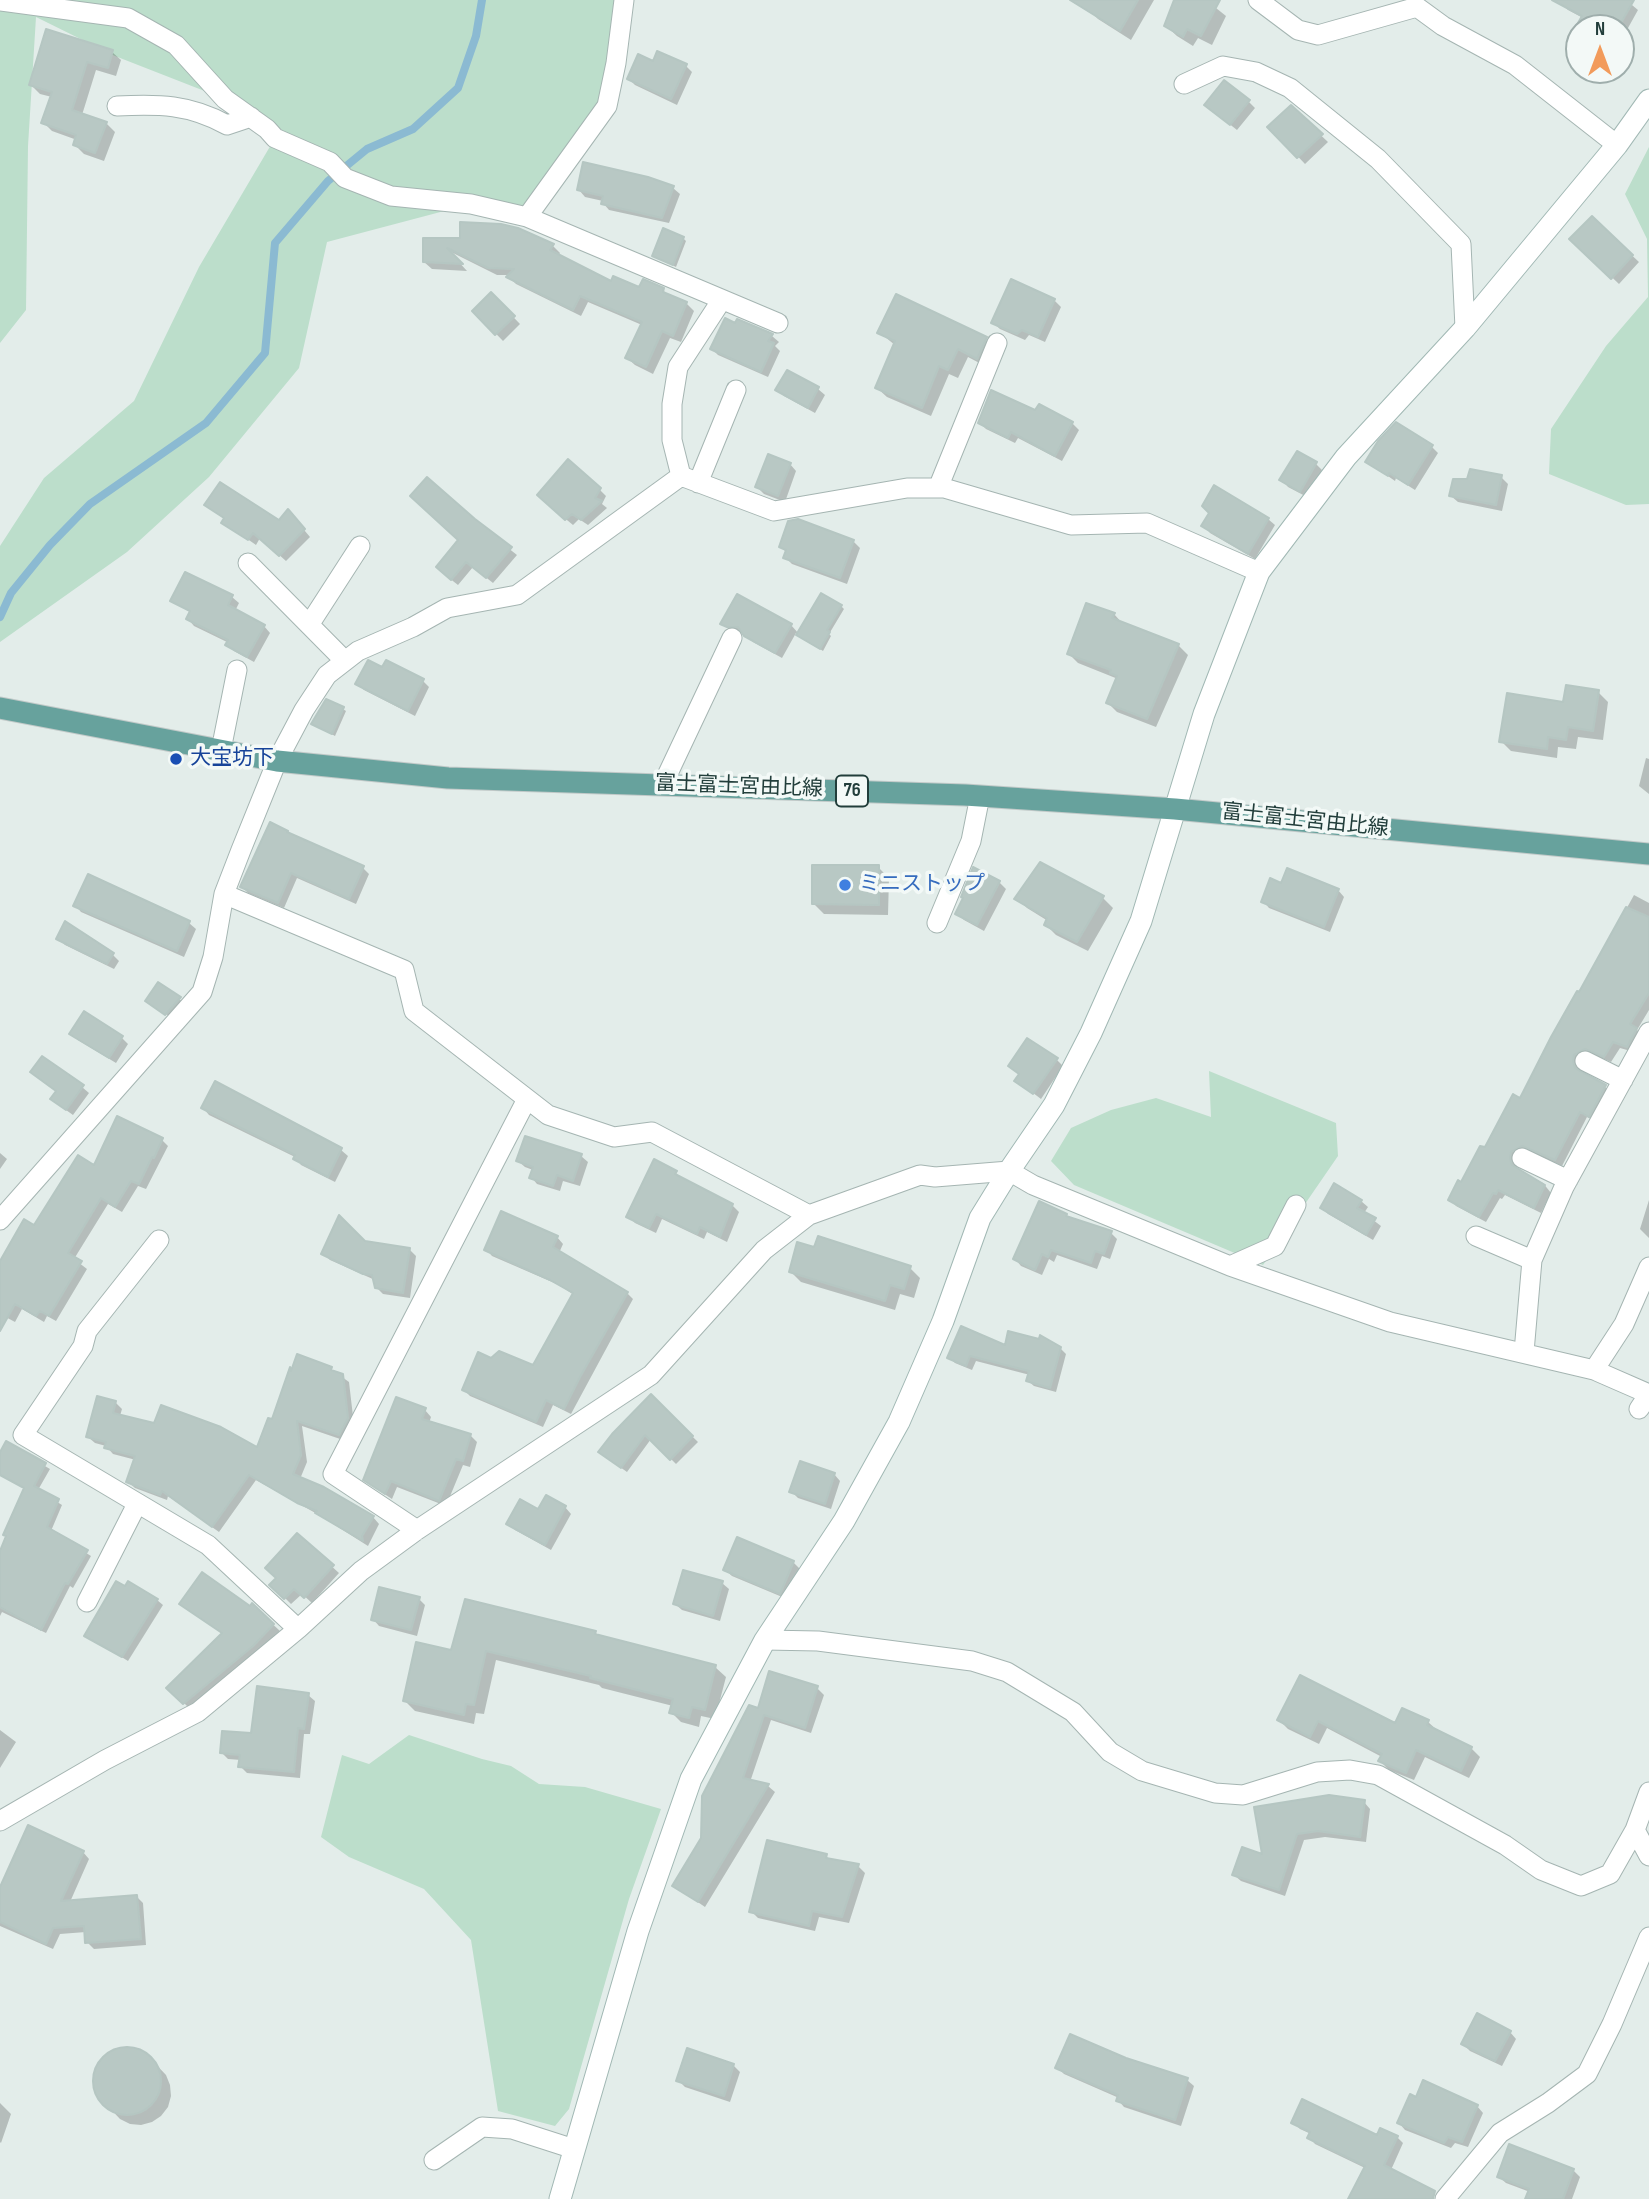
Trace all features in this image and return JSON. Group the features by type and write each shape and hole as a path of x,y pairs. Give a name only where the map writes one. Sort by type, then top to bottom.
{"main road":[{"name":"富士富士宮由比線","path":"0,708 277,761 448,778 979,796 1175,808 1649,854"}],"street":[{"path":"527,217 607,106 624,0"},
{"path":"1258,0 1298,30 1318,35 1417,7 1443,26 1515,65 1617,145"},
{"path":"0,1 128,18 176,44 225,99 275,138 330,162 345,178 391,197 471,204 527,217 778,323"},
{"path":"1184,84 1223,66 1256,72 1290,89 1378,159 1461,244 1465,328"},
{"path":"560,2199 638,1931 691,1779 765,1640 844,1521 900,1422 943,1321 979,1218 1054,1105 1096,1021 1141,921 1204,714 1259,572 1346,457 1465,328 1617,145 1649,100"},
{"path":"117,106 165,104 212,117 228,125 251,117"},
{"path":"721,301 678,367 672,404 672,440 690,479 774,511 907,488 938,488 1071,525 1146,523 1259,572"},
{"path":"938,488 997,343"},
{"path":"0,1220 202,992 213,957 224,894 277,761 327,675 358,651 413,627 447,608 517,596 690,479 736,390"},
{"path":"309,625 360,546"},
{"path":"248,563 345,661"},
{"path":"663,784 732,638"},
{"path":"221,750 237,670"},
{"path":"937,923 971,841 979,796"},
{"path":"224,894 404,970 414,1011 548,1115 614,1137 652,1132 809,1216"},
{"path":"1524,1352 1532,1260 1568,1180 1649,1032"},
{"path":"1585,1061 1623,1080"},
{"path":"417,1530 333,1474 527,1099"},
{"path":"1522,1158 1568,1180"},
{"path":"0,1821 105,1760 198,1712 298,1629 361,1571 417,1530 651,1375 764,1250 809,1216 920,1175 935,1177 1009,1171 1033,1185 1230,1266 1390,1322 1594,1370 1646,1399"},
{"path":"1230,1266 1275,1247 1296,1205"},
{"path":"1476,1236 1532,1260"},
{"path":"159,1240 87,1331 83,1346 23,1435 208,1545 298,1629"},
{"path":"1594,1370 1624,1324 1649,1267"},
{"path":"87,1602 137,1504"},
{"path":"765,1640 818,1641 959,1659 1007,1672 1073,1712 1110,1752 1142,1771 1215,1793 1243,1795 1317,1772 1350,1770 1378,1775 1505,1845 1541,1870 1581,1886 1610,1874 1635,1830 1649,1791"},
{"path":"1635,1830 1649,1856"},
{"path":"1446,2199 1500,2133 1548,2104 1587,2074 1612,2024 1649,1937"},
{"path":"434,2160 482,2127 512,2129 574,2149"}],"green space":[{"path":"0,0 623,0 611,90 530,209 482,201 327,242 299,368 209,477 127,552 0,642 0,546 44,478 134,401 199,267 275,138 225,99 115,56 36,17 28,146 26,310 0,343"},
{"path":"1649,147 1649,504 1626,505 1549,474 1551,429 1606,346 1648,297 1647,239 1625,194"},
{"path":"1209,1071 1336,1123 1338,1156 1263,1265 1074,1185 1051,1161 1071,1128 1111,1110 1156,1098 1211,1117"},
{"path":"409,1735 511,1766 539,1784 585,1787 661,1809 629,1899 569,2109 555,2126 498,2111 471,1940 424,1889 349,1857 321,1837 342,1755 369,1764"}],"building":[{"path":"1070,0 1138,0 1120,31"},
{"path":"1174,0 1220,0 1201,36 1187,29 1183,37 1164,26"},
{"path":"1552,0 1634,0 1626,14 1578,14"},
{"path":"46,29 113,50 108,68 87,62 72,110 107,122 95,153 73,145 76,135 41,123 52,92 29,85"},
{"path":"657,51 687,64 671,99 627,79 638,54 653,61"},
{"path":"1224,80 1250,100 1230,125 1204,105"},
{"path":"1291,105 1323,134 1297,158 1267,127"},
{"path":"583,162 674,186 662,218 601,204 603,196 577,190"},
{"path":"1592,216 1633,255 1611,279 1569,239"},
{"path":"460,222 501,224 518,228 554,244 550,250 611,281 613,276 639,287 643,279 664,288 663,292 687,302 673,336 662,331 646,367 625,358 642,322 580,296 573,310 506,277 514,269 488,268 447,248 463,264 423,262 423,238 460,238"},
{"path":"663,228 684,237 673,265 652,256"},
{"path":"1011,279 1055,299 1038,337 1022,330 1017,334 991,323"},
{"path":"491,292 515,316 495,335 472,311"},
{"path":"896,294 987,337 977,359 958,349 948,370 939,366 922,408 875,388 895,341 877,333"},
{"path":"725,318 735,323 737,319 773,334 768,341 774,343 761,372 710,349"},
{"path":"787,370 819,387 808,408 775,390"},
{"path":"991,390 1035,410 1039,404 1073,422 1055,456 1011,432 1008,438 978,423"},
{"path":"1396,422 1433,445 1408,485 1365,462 1378,441"},
{"path":"1297,451 1317,462 1300,492 1279,480"},
{"path":"768,454 791,463 778,496 755,487"},
{"path":"568,459 601,488 595,498 602,501 581,520 572,514 565,520 537,495"},
{"path":"1470,469 1502,475 1496,505 1449,496 1453,479 1467,479"},
{"path":"427,477 512,547 486,578 466,562 451,580 436,567 458,540 410,496"},
{"path":"220,482 279,520 288,509 305,529 279,556 253,533 248,540 221,523 224,518 204,505"},
{"path":"1214,485 1269,518 1248,554 1201,526 1209,513 1202,506"},
{"path":"798,519 854,540 840,578 783,558 786,550 779,547 788,521"},
{"path":"185,572 233,595 228,605 265,625 247,657 225,645 228,640 186,619 190,611 170,601"},
{"path":"821,593 842,605 827,630 830,632 820,649 796,635"},
{"path":"737,594 792,624 775,653 744,636 738,627 720,624"},
{"path":"1086,603 1115,613 1112,618 1179,644 1147,719 1106,703 1117,676 1110,673 1111,670 1067,654"},
{"path":"368,660 382,667 386,660 424,679 408,711 355,684"},
{"path":"1566,685 1599,690 1593,731 1568,727 1566,740 1548,737 1547,749 1499,742 1507,693 1563,702"},
{"path":"326,699 344,707 332,734 311,724"},
{"path":"270,822 364,866 349,899 291,873 278,903 240,887"},
{"path":"1040,862 1104,896 1077,942 1044,925 1047,918 1014,899"},
{"name":"ミニストップ","path":"812,865 879,865 879,905 812,904"},
{"path":"973,867 1000,881 977,925 955,914"},
{"path":"1287,868 1339,889 1324,927 1261,902 1270,878 1281,883"},
{"path":"88,874 190,921 177,951 73,906"},
{"path":"1626,907 1649,917 1649,993 1630,1024 1637,1028 1627,1047 1613,1042 1604,1057 1585,1049 1574,1055 1575,1068 1606,1085 1589,1117 1580,1112 1555,1160 1522,1146 1511,1152 1512,1165 1545,1185 1534,1208 1498,1190 1496,1194 1493,1193 1479,1217 1448,1200 1480,1146 1485,1147 1513,1094 1520,1098 1551,1037"},
{"path":"65,921 114,953 107,964 56,939"},
{"path":"158,982 181,997 165,1015 145,1001"},
{"path":"84,1011 123,1036 109,1058 69,1034"},
{"path":"1027,1038 1058,1058 1033,1094 1014,1081 1019,1074 1008,1066"},
{"path":"42,1056 84,1085 66,1110 50,1099 56,1091 30,1072"},
{"path":"215,1081 342,1148 328,1177 293,1159 295,1155 201,1108"},
{"path":"117,1116 163,1138 154,1158 152,1157 139,1184 131,1181 115,1207 101,1198 68,1253 82,1261 49,1316 40,1311 36,1316 15,1304 0,1331 0,1261 24,1219 34,1225 78,1155 94,1165"},
{"path":"525,1136 582,1154 573,1181 557,1175 553,1186 529,1178 533,1167 516,1161"},
{"path":"654,1159 677,1171 675,1174 733,1204 720,1237 700,1227 697,1234 656,1214 649,1228 626,1217"},
{"path":"1334,1183 1362,1200 1357,1208 1376,1218 1366,1235 1320,1208"},
{"path":"1039,1201 1067,1214 1066,1216 1112,1231 1104,1254 1095,1251 1091,1263 1051,1250 1048,1257 1042,1254 1035,1270 1013,1259"},
{"path":"501,1211 558,1236 553,1247 628,1292 564,1409 546,1400 536,1422 462,1390 478,1352 491,1358 499,1351 533,1365 573,1293 484,1250"},
{"path":"339,1215 365,1241 410,1248 403,1293 375,1288 372,1275 363,1274 321,1254"},
{"path":"818,1236 911,1266 904,1289 890,1285 885,1301 789,1272 797,1242 814,1247"},
{"path":"961,1326 1005,1345 1008,1331 1039,1339 1040,1335 1061,1347 1050,1388 1026,1381 1029,1371 970,1356 966,1366 947,1358"},
{"path":"297,1354 343,1374 348,1418 339,1435 297,1421 301,1455 293,1474 324,1487 374,1516 362,1536 363,1541 315,1513 317,1511 297,1503 249,1475 212,1527 162,1491 160,1495 126,1482 135,1456 104,1448 106,1442 86,1437 97,1396 116,1401 113,1413 154,1423 161,1405 221,1427 257,1447 268,1418 272,1419"},
{"path":"651,1394 693,1436 670,1460 645,1435 621,1468 598,1452"},
{"path":"396,1397 426,1408 422,1419 471,1434 463,1461 456,1459 439,1501 391,1481 385,1494 363,1480"},
{"path":"6,1441 46,1463 34,1486 59,1499 47,1527 88,1550 68,1584 65,1583 41,1630 0,1607 0,1551 6,1536 3,1535 24,1488 0,1475 0,1452"},
{"path":"800,1461 835,1473 825,1504 789,1492"},
{"path":"546,1495 566,1506 545,1545 506,1524 520,1499 538,1509"},
{"path":"297,1533 334,1565 304,1598 294,1589 284,1599 269,1585 276,1578 265,1568"},
{"path":"737,1537 794,1561 780,1594 723,1570"},
{"path":"683,1570 723,1581 713,1616 673,1604"},
{"path":"202,1572 250,1606 252,1603 274,1624 253,1646 183,1704 166,1688 222,1633 179,1604"},
{"path":"116,1581 125,1586 128,1581 158,1599 122,1657 84,1636"},
{"path":"379,1587 420,1597 411,1630 371,1620"},
{"path":"465,1599 596,1631 595,1634 716,1665 705,1710 692,1707 689,1718 669,1713 673,1699 486,1651 474,1705 466,1704 464,1715 403,1701 416,1642 451,1650"},
{"path":"769,1671 818,1686 805,1728 764,1715 743,1778 769,1784 698,1902 672,1886 701,1838 702,1796 749,1705 758,1708"},
{"path":"1300,1675 1395,1723 1402,1708 1429,1720 1427,1725 1472,1747 1461,1771 1416,1750 1406,1773 1378,1761 1382,1754 1318,1721 1310,1737 1277,1720"},
{"path":"257,1686 309,1693 304,1729 298,1728 294,1772 238,1767 240,1755 220,1753 222,1731 251,1733"},
{"path":"1329,1795 1365,1800 1360,1837 1318,1831 1297,1834 1279,1890 1232,1875 1242,1847 1262,1854 1254,1807"},
{"path":"28,1825 84,1851 61,1901 137,1895 141,1939 85,1943 84,1926 53,1928 46,1944 0,1922 0,1887"},
{"path":"767,1840 827,1854 826,1858 859,1864 842,1917 812,1911 809,1926 749,1912"},
{"path":"1477,2013 1511,2031 1495,2061 1461,2044"},
{"path":"1070,2034 1126,2058 1188,2078 1175,2120 1116,2101 1118,2095 1055,2068"},
{"path":"127,2047 140,2050 151,2057 158,2068 161,2081 158,2094 151,2105 140,2112 127,2115 114,2112 103,2105 96,2094 93,2081 96,2068 103,2057 114,2050"},
{"path":"687,2048 734,2064 724,2096 676,2081"},
{"path":"1423,2080 1478,2105 1462,2142 1448,2137 1444,2143 1397,2123 1410,2094 1416,2097"},
{"path":"1302,2099 1377,2135 1380,2128 1398,2136 1384,2165 1435,2191 1433,2199 1348,2199 1365,2166 1307,2138 1310,2132 1291,2123"},
{"path":"1509,2144 1574,2169 1563,2199 1525,2199 1529,2189 1497,2177"}],"waterway":[{"path":"0,617 11,593 50,545 90,504 206,423 265,353 275,243 328,181 367,149 413,129 458,88 476,36 482,0"}],"place":[{"name":"大宝坊下","path":"176,759"},
{"name":"ミニストップ","path":"845,885"}]}
